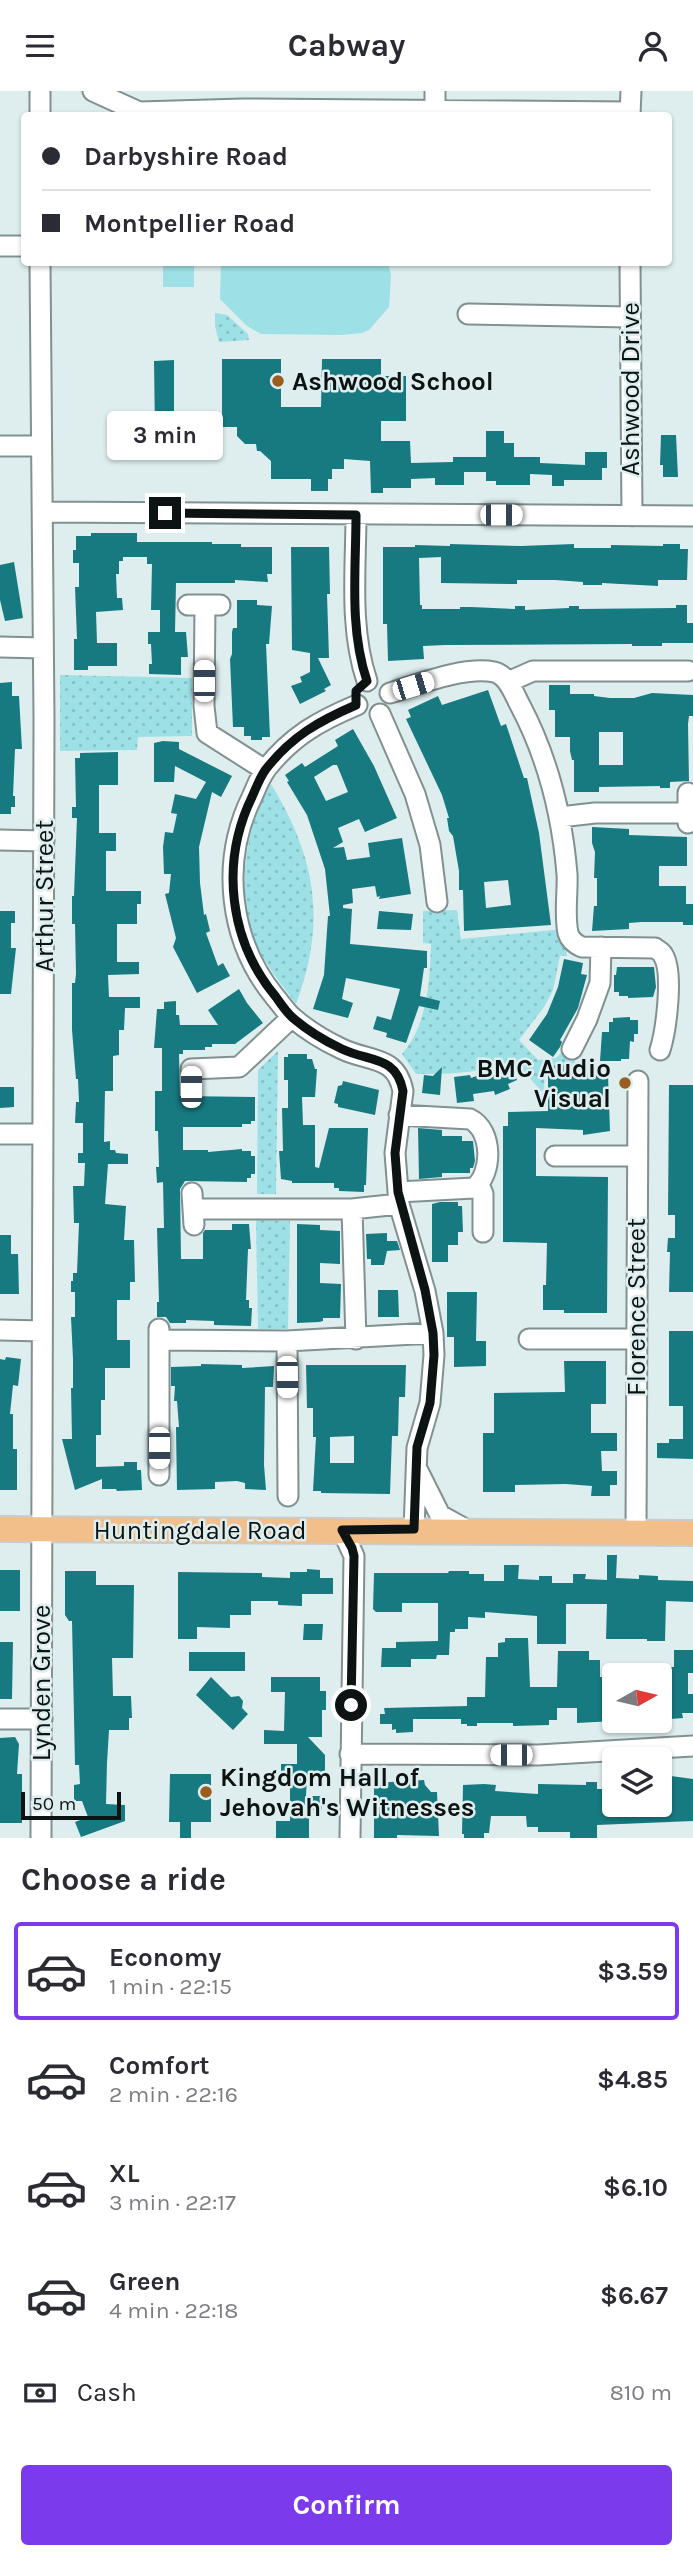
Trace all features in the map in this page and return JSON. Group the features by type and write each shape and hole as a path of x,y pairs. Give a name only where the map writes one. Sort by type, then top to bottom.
{"main road":[{"name":"Huntingdale Road","path":"0,1529 414,1529 693,1533"}],"street":[{"path":"40,91 40,112"},
{"path":"93,91 139,112 243,100 435,112 435,91"},
{"path":"630,112 631,91"},
{"path":"0,246 21,246"},
{"name":"Arthur Street","path":"40,266 44,841 40,1529"},
{"name":"Ashwood Drive","path":"630,266 632,516"},
{"path":"468,314 629,317"},
{"path":"0,446 41,446"},
{"path":"43,512 693,516"},
{"path":"356,515 356,631 360,660 367,681"},
{"path":"204,605 206,733 265,770"},
{"path":"0,647 43,648"},
{"path":"508,682 533,671 688,669"},
{"path":"390,693 436,679 476,671 497,673 508,682 529,722 546,766 560,817 567,876 568,933 574,944 582,947 655,948 663,953 667,967 667,1027 659,1051"},
{"path":"367,681 381,682 390,693 389,706 380,715 366,714 356,705 356,691 367,681"},
{"path":"356,705 318,722 300,734 265,770 242,818 234,851 232,888 240,932 251,962 268,989 292,1017 343,1049 390,1066 401,1082 403,1091 395,1153 399,1198 425,1290 433,1333 432,1391 417,1447 414,1529"},
{"path":"380,715 415,794 430,845 435,903"},
{"path":"560,817 595,813 688,818 688,793"},
{"path":"0,841 44,841"},
{"path":"572,1049 587,1020 600,983 601,947"},
{"path":"191,1071 239,1067 292,1017"},
{"name":"Florence Street","path":"636,1533 638,1081"},
{"path":"193,1209 352,1209 399,1198 465,1190 479,1184 486,1173 486,1142 478,1123 470,1119 400,1115"},
{"path":"0,1134 42,1134"},
{"path":"555,1156 637,1156"},
{"path":"479,1184 483,1194 483,1232"},
{"path":"352,1209 356,1339"},
{"path":"0,1330 42,1331"},
{"path":"159,1475 159,1334 287,1341 433,1333"},
{"path":"529,1339 635,1339"},
{"path":"287,1341 290,1496"},
{"path":"416,1467 440,1515 469,1531"},
{"name":"Lynden Grove","path":"40,1529 41,1838"},
{"path":"342,1530 354,1556 350,1838"},
{"path":"0,1719 42,1719"},
{"path":"350,1754 538,1755 693,1746"}],"shaded area":[{"path":"163,266 194,266 194,287 163,287"},
{"path":"221,266 389,266 391,275 389,307 369,330 362,333 261,334 247,326 220,299"},
{"path":"215,313 227,315 248,334 249,340 219,342"},
{"path":"60,675 192,678 192,736 138,737 137,750 60,751"},
{"path":"271,784 298,838 312,891 312,945 296,1004 257,946 246,907 249,842 254,821"},
{"path":"457,910 461,939 563,929 567,956 560,956 553,990 544,1007 519,1040 538,1060 556,1058 563,1051 580,1066 545,1066 544,1090 541,1091 528,1076 523,1079 513,1062 465,1072 416,1074 402,1054 417,1030 426,1002 431,944 423,943 423,911"},
{"path":"278,1051 276,1194 257,1194 258,1070"},
{"path":"256,1220 290,1221 288,1329 258,1329"}],"building":[{"path":"222,359 281,359 281,407 321,407 322,359 381,359 381,376 406,376 406,421 381,421 381,441 410,441 411,463 453,462 453,457 486,457 486,431 504,431 504,443 514,443 514,457 540,457 540,463 585,465 585,452 607,452 607,468 602,468 602,480 564,480 564,486 552,486 552,475 530,474 530,485 496,485 496,481 486,481 486,472 464,472 464,485 435,485 435,478 411,479 411,488 383,488 383,493 371,493 370,461 344,459 344,469 332,469 332,479 328,479 328,491 311,491 311,479 271,479 271,461 257,451 256,444 245,444 237,436 237,427 222,427"},
{"path":"174,360 174,433 155,433 154,361"},
{"path":"661,435 676,435 678,477 663,477 663,465 660,465"},
{"path":"91,533 137,533 137,542 212,542 241,544 241,547 272,547 272,574 267,574 268,582 235,580 235,583 176,583 175,632 186,632 188,657 181,657 181,675 149,674 149,664 152,664 148,632 160,632 160,610 151,610 152,564 147,564 147,557 123,557 123,561 119,561 119,574 116,574 117,598 122,598 123,610 96,612 97,643 117,643 117,666 88,666 88,670 74,670 74,639 77,639 75,587 79,587 79,563 73,563 73,550 76,550 76,536 91,536"},
{"path":"574,544 574,548 611,548 611,545 680,544 680,549 688,549 687,580 658,580 658,586 602,583 583,585 583,582 555,580 517,580 517,584 441,583 441,557 419,558 420,605 422,609 515,609 515,606 525,606 525,610 569,606 579,606 579,609 676,608 676,605 687,605 687,623 693,623 693,643 662,643 662,646 423,646 424,659 388,661 387,624 383,624 383,547"},
{"path":"291,547 329,547 329,658 318,658 331,685 324,689 326,691 300,704 291,686 302,682 300,677 310,672 310,653 292,650"},
{"path":"14,562 23,618 5,621 0,600 0,565"},
{"path":"237,600 257,600 257,605 272,606 269,644 266,644 270,737 262,737 262,740 251,740 251,736 244,736 244,727 233,727 230,659 232,632 233,628 237,628"},
{"path":"12,682 12,696 19,696 22,749 15,749 15,807 11,807 11,814 0,814 0,683"},
{"path":"549,685 570,685 570,694 594,694 610,698 634,698 652,693 693,695 693,716 689,716 688,724 689,781 670,782 670,788 599,787 599,792 574,792 574,760 570,751 570,737 555,737 555,710 549,710","holes":["599,732 623,732 623,765 599,765"]},
{"path":"488,690 501,726 506,724 524,778 527,778 539,833 551,925 464,931 463,890 459,890 459,871 453,836 449,831 449,818 442,795 406,719 411,717 408,710 438,696 442,705","holes":["508,880 511,905 486,908 484,882"]},
{"path":"353,729 374,766 397,818 365,832 359,819 338,828 343,842 333,848 344,847 347,860 370,857 368,843 402,838 411,894 379,899 375,886 352,889 353,903 343,905 343,908 352,909 350,944 427,951 427,968 424,968 420,996 440,1001 438,1010 419,1006 406,1043 386,1037 387,1033 373,1029 377,1016 391,1020 400,989 346,978 342,999 353,1003 348,1018 313,1009 324,975 330,916 325,869 307,815 285,775 302,763 305,767 338,746 335,740","holes":["337,765 348,792 326,801 314,777"]},
{"path":"179,742 179,749 232,776 221,797 212,792 199,847 204,915 206,914 210,931 206,933 218,966 223,963 230,976 197,993 173,947 176,938 165,894 169,893 171,874 164,874 163,847 165,832 173,833 177,814 171,813 175,794 196,799 206,782 175,766 174,782 154,782 154,743"},
{"path":"118,752 118,785 99,785 99,833 116,833 116,851 106,851 106,891 141,891 141,904 137,904 137,924 117,924 117,962 139,962 139,974 108,975 109,997 140,997 140,1008 125,1008 124,1030 119,1030 119,1055 113,1056 113,1091 105,1091 104,1142 110,1141 110,1150 115,1150 116,1153 128,1154 128,1164 108,1164 105,1204 126,1206 124,1240 134,1240 135,1282 130,1282 130,1300 117,1300 117,1340 130,1340 130,1368 105,1368 101,1435 96,1435 96,1467 124,1466 124,1462 137,1462 137,1470 141,1470 142,1490 102,1489 102,1479 75,1490 62,1439 72,1439 71,1317 75,1317 75,1292 71,1292 71,1281 73,1273 77,1273 79,1223 74,1223 73,1186 84,1186 85,1163 78,1163 78,1153 83,1153 83,1123 75,1123 76,1102 79,1102 72,1030 72,983 75,983 76,974 72,896 77,818 72,818 72,807 76,807 75,758 80,758 80,753"},
{"path":"592,827 629,829 629,835 687,837 687,866 659,866 659,886 686,886 686,904 693,904 693,925 683,925 683,922 641,922 629,923 629,929 592,931 594,906 597,906 597,878 594,878"},
{"path":"0,911 15,911 15,923 11,923 11,948 16,948 11,994 0,994"},
{"path":"379,911 413,914 411,930 377,929"},
{"path":"564,959 583,963 581,974 587,975 578,1008 553,1057 529,1040 547,1014 558,987"},
{"path":"617,967 654,967 656,987 653,997 628,998 614,992"},
{"path":"239,989 263,1023 235,1044 212,1044 212,1047 205,1047 205,1050 183,1050 183,1054 179,1054 180,1096 255,1097 255,1121 242,1124 242,1127 183,1127 183,1150 251,1151 251,1156 255,1156 255,1174 247,1178 247,1182 185,1181 180,1189 181,1259 203,1259 205,1230 232,1230 232,1224 249,1224 251,1249 248,1249 246,1300 249,1300 249,1308 252,1308 251,1326 214,1325 214,1321 186,1320 186,1323 170,1323 166,1317 157,1317 157,1228 164,1228 163,1182 157,1183 156,1167 159,1167 158,1131 155,1131 155,1091 162,1091 162,1048 154,1048 157,1009 164,1009 164,1002 176,1001 176,1015 179,1015 180,1025 218,1025 208,1010"},
{"path":"630,1017 630,1020 638,1020 638,1034 634,1034 634,1042 630,1041 629,1059 600,1061 602,1032 609,1032 609,1022 613,1022 613,1018"},
{"path":"288,1054 307,1054 307,1059 312,1059 317,1069 315,1097 302,1097 303,1125 315,1125 315,1167 319,1168 329,1128 368,1128 364,1192 339,1191 339,1188 334,1188 334,1183 292,1183 281,1179 279,1151 283,1151 282,1108 288,1108 288,1080 284,1080 284,1057 288,1057"},
{"path":"510,1064 517,1080 508,1084 510,1089 495,1095 494,1091 473,1094 474,1101 457,1103 454,1077 470,1075 471,1078"},
{"path":"578,1065 578,1075 608,1075 610,1131 583,1135 583,1130 536,1128 536,1176 608,1177 607,1313 543,1310 547,1243 503,1242 503,1126 508,1126 508,1112 548,1111 548,1066"},
{"path":"442,1067 440,1095 422,1093 424,1075 433,1076"},
{"path":"343,1081 379,1090 375,1115 338,1107 338,1104 334,1103 338,1086 342,1085"},
{"path":"669,1085 693,1085 693,1292 669,1292 668,1238 675,1238 675,1215 668,1215"},
{"path":"0,1087 14,1087 14,1107 0,1108"},
{"path":"418,1128 442,1130 442,1136 462,1136 462,1141 473,1141 475,1161 470,1173 442,1173 442,1177 419,1179"},
{"path":"458,1202 458,1206 462,1206 463,1232 458,1232 458,1245 448,1245 448,1262 432,1262 432,1204"},
{"path":"297,1224 320,1225 320,1230 340,1231 340,1264 320,1263 320,1283 341,1284 340,1318 297,1323"},
{"path":"387,1233 387,1241 397,1241 400,1250 387,1251 384,1265 371,1265 371,1259 367,1259 366,1234"},
{"path":"0,1235 11,1235 11,1254 18,1254 19,1294 0,1294"},
{"path":"378,1290 398,1290 399,1317 378,1317"},
{"path":"447,1292 477,1292 476,1341 486,1341 486,1366 454,1367 454,1337 447,1337"},
{"path":"669,1331 693,1331 693,1459 657,1458 657,1443 669,1443 669,1439 683,1439 683,1406 669,1406"},
{"path":"6,1357 21,1359 18,1386 13,1385 10,1414 13,1414 13,1449 17,1449 17,1490 0,1490 0,1359 5,1360"},
{"path":"564,1361 606,1361 606,1404 591,1404 591,1433 617,1433 617,1451 601,1451 602,1471 617,1471 617,1485 610,1485 610,1496 591,1496 592,1486 566,1484 515,1485 515,1492 483,1492 483,1433 494,1433 494,1393 565,1392"},
{"path":"201,1364 242,1365 242,1368 274,1366 273,1387 265,1387 266,1490 245,1489 245,1483 237,1481 215,1482 215,1489 177,1490 176,1427 179,1427 177,1401 174,1401 175,1386 171,1386 171,1367"},
{"path":"306,1365 406,1365 405,1397 399,1397 398,1436 392,1436 390,1494 313,1491 316,1437 313,1437 313,1408 307,1408","holes":["354,1436 354,1463 330,1463 330,1437"]},
{"path":"607,1555 617,1555 616,1578 639,1579 639,1575 658,1576 658,1580 693,1581 693,1602 666,1601 665,1641 606,1639 607,1604 566,1604 566,1644 537,1644 537,1616 485,1612 485,1618 468,1617 468,1629 455,1629 455,1632 450,1632 449,1655 437,1655 436,1659 411,1659 411,1667 381,1667 382,1648 396,1648 396,1642 438,1641 438,1603 402,1603 402,1612 376,1612 373,1609 374,1573 469,1571 469,1574 484,1574 484,1581 504,1581 504,1565 519,1565 518,1579 539,1580 539,1576 552,1576 552,1583 573,1583 573,1574 586,1574 585,1579 607,1580"},
{"path":"307,1569 320,1570 320,1578 333,1578 333,1594 302,1594 302,1606 278,1605 278,1601 251,1601 251,1615 230,1615 230,1628 197,1627 197,1639 178,1639 178,1572 262,1573 262,1577 290,1578 290,1572 307,1572"},
{"path":"0,1570 20,1570 20,1611 0,1611"},
{"path":"65,1571 96,1571 96,1585 134,1585 133,1658 112,1658 113,1696 131,1696 132,1718 129,1718 129,1730 109,1730 107,1763 106,1804 125,1805 125,1821 81,1837 75,1822 88,1817 82,1801 74,1801 74,1785 80,1784 79,1765 75,1765 72,1621 65,1615"},
{"path":"304,1624 323,1624 322,1640 303,1640"},
{"path":"505,1638 528,1638 530,1687 557,1687 558,1651 589,1651 589,1660 600,1660 602,1722 577,1723 577,1708 557,1708 557,1720 549,1720 549,1725 477,1723 477,1726 467,1726 461,1724 461,1719 413,1719 413,1732 396,1733 396,1729 392,1730 392,1724 380,1724 380,1714 385,1714 384,1708 467,1706 467,1697 485,1697 486,1657 498,1657 498,1643 505,1642"},
{"path":"0,1642 13,1642 12,1699 0,1699"},
{"path":"674,1650 693,1650 693,1673 688,1673 688,1694 693,1694 693,1713 682,1713 683,1718 672,1719 672,1667"},
{"path":"189,1652 245,1652 245,1671 189,1671"},
{"path":"211,1677 231,1697 239,1696 243,1701 242,1708 248,1714 233,1730 196,1695"},
{"path":"271,1677 320,1677 320,1691 326,1691 326,1710 322,1710 322,1737 308,1737 325,1755 325,1772 321,1776 307,1776 306,1796 322,1796 322,1810 309,1810 309,1838 276,1838 276,1821 290,1821 290,1778 281,1778 281,1764 297,1764 297,1744 264,1744 264,1730 284,1731 285,1692 271,1692"},
{"path":"15,1737 19,1744 17,1774 22,1774 22,1823 0,1823 0,1738"},
{"path":"170,1774 211,1774 211,1822 191,1822 191,1838 180,1838 180,1822 169,1822"},
{"path":"672,1776 693,1779 693,1821 597,1825 597,1838 570,1838 570,1832 538,1832 538,1827 527,1827 526,1816 491,1816 489,1833 484,1833 484,1838 464,1838 462,1834 463,1785 496,1785 495,1791 538,1794 538,1784 586,1785 586,1782 597,1782 597,1789 602,1789 602,1817 672,1817"},
{"path":"424,1780 431,1792 437,1792 439,1836 397,1835 397,1838 374,1838 374,1783"}],"place":[{"name":"Ashwood School","path":"278,381"},
{"name":"BMC Audio Visual","path":"625,1083"},
{"name":"Kingdom Hall of Jehovah's Witnesses","path":"206,1792"}],"route":[{"path":"165,513 356,515 356,631 360,660 367,681 356,691 356,705 318,722 300,734 265,770 242,818 234,851 232,888 240,932 251,962 268,989 292,1017 316,1034 343,1049 390,1066 396,1072 403,1091 395,1153 399,1203 425,1290 433,1333 434,1375 430,1403 417,1447 414,1529 342,1530 354,1556 351,1705"}]}
